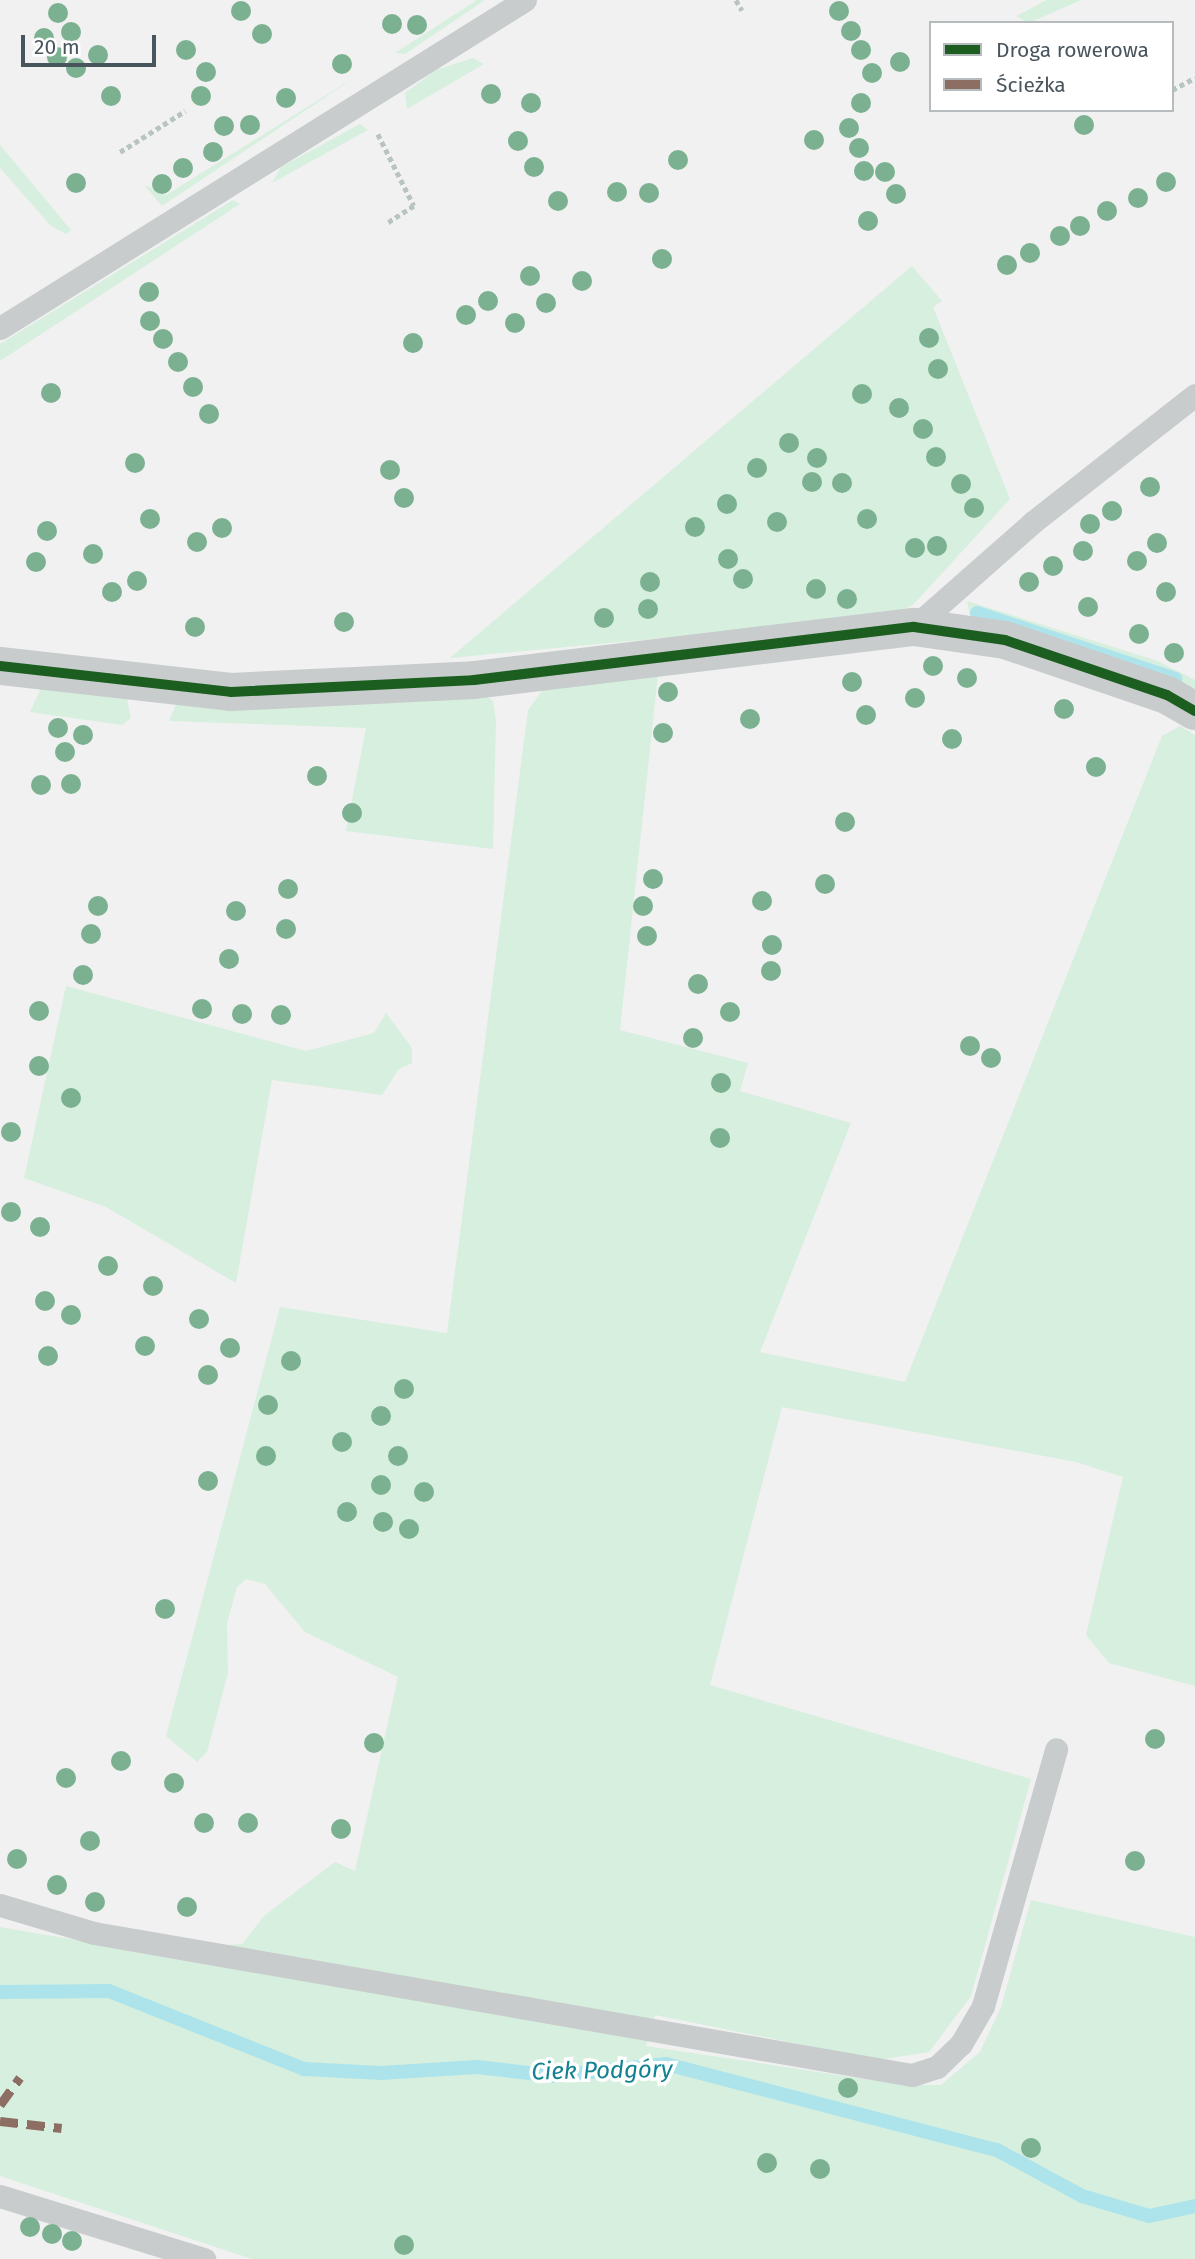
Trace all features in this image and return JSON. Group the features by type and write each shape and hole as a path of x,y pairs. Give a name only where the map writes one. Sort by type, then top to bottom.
{"street":[{"path":"0,666 231,692 474,680 914,627 1006,640 1167,695 1195,711"}],"lane":[{"path":"0,328 525,0"},
{"path":"914,627 1033,522 1195,395"},
{"path":"0,1905 94,1933 912,2075 937,2067 961,2044 984,2006 1056,1749"},
{"path":"0,2196 204,2259"}],"path":[{"path":"736,0 742,10"},
{"path":"1174,89 1195,78"},
{"path":"120,152 184,111"},
{"path":"374,127 414,206 386,224"}],"green space":[{"path":"477,0 485,0 405,54 395,53"},
{"path":"1047,0 1081,0 1034,21 1025,21 1016,16"},
{"path":"473,58 484,64 407,109 405,93 436,70"},
{"path":"357,76 162,206 144,185 166,195"},
{"path":"360,124 368,130 272,183 281,167"},
{"path":"0,145 71,230 66,234 51,226 0,168"},
{"path":"233,200 240,204 0,361 0,344"},
{"path":"912,266 942,301 933,307 1010,499 913,605 887,617 450,658"},
{"path":"967,601 1158,661 1195,680 1195,695 970,615"},
{"path":"658,674 620,1030 748,1063 740,1091 851,1123 760,1352 905,1382 1162,736 1180,726 1195,735 1195,1686 1109,1663 1086,1635 1123,1477 1076,1462 782,1407 710,1685 1031,1779 971,1996 929,2052 878,2060 655,2015 646,2046 904,2085 941,2085 980,2052 1001,2007 1031,1900 1195,1937 1195,2259 252,2259 0,2176 0,1927 140,1951 242,1944 265,1915 335,1862 355,1871 398,1677 305,1632 265,1584 246,1579 237,1587 227,1623 228,1673 207,1752 197,1762 166,1736 280,1307 447,1333 528,710 547,684"},
{"path":"41,688 127,699 131,718 122,725 30,712"},
{"path":"482,692 493,701 496,720 493,849 346,831 366,728 169,721 177,702"},
{"path":"66,986 306,1051 374,1033 386,1013 412,1048 412,1063 399,1069 382,1095 272,1080 236,1283 106,1207 24,1178"}],"waterway":[{"path":"977,613 1175,679"},
{"name":"Ciek Podgóry","path":"0,1992 109,1991 304,2069 381,2073 477,2067 555,2076 666,2064 997,2150 1082,2196 1149,2216 1195,2206"}],"marked path":[{"path":"0,2105 20,2077"},
{"path":"0,2121 62,2128"}],"cycle path":[{"path":"0,666 231,692 474,680 914,627 1005,640 1167,695 1195,711"}]}
